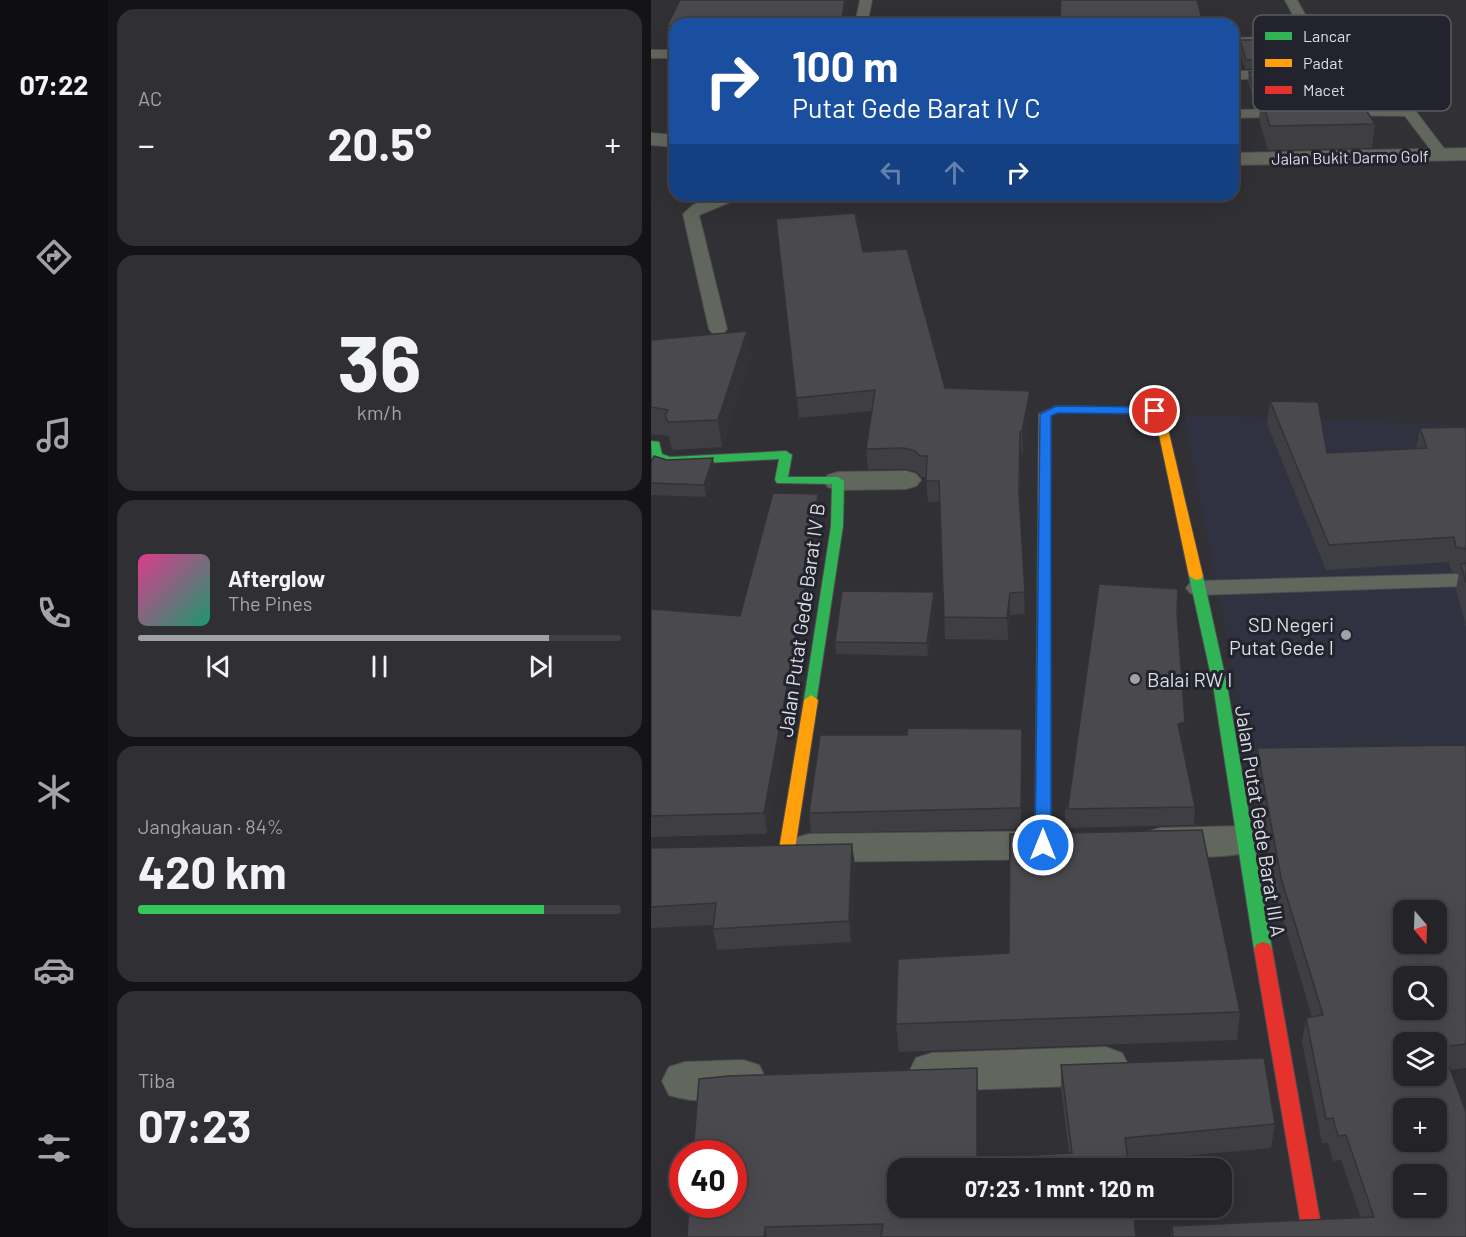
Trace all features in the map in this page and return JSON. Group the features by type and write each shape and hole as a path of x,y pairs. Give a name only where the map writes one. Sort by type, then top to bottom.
{"street":[{"path":"651,139 669,140"},
{"name":"Jalan Bukit Darmo Golf","path":"1239,159 1466,154"},
{"name":"Jalan Putat Gede Barat III A","path":"1043,845 1045,414 1056,409 1155,411 1160,414 1219,686 1244,840 1263,1060 1313,1237"},
{"name":"Jalan Putat Gede Barat IV B","path":"651,444 655,444 656,456 669,460 786,455 781,480 838,481 837,526 827,603 770,849"},
{"path":"838,481 906,480"},
{"path":"770,849 1244,840"},
{"path":"887,1074 1150,1064"},
{"path":"685,1081 780,1077"}],"lane":[{"path":"862,18 866,0"},
{"path":"1291,0 1295,15"},
{"path":"651,54 669,54"},
{"path":"1239,114 1409,112 1442,155"},
{"path":"718,201 690,214 718,329"},
{"path":"1198,588 1455,581"}],"shaded area":[{"name":"SD Negeri Putat Gede I","path":"1184,415 1466,425 1466,844 1267,846"}],"building":[{"path":"680,0 845,0 842,18 671,18"},
{"path":"1061,0 1197,0 1202,18 1060,18"},
{"path":"1240,40 1253,40 1253,60 1246,60"},
{"path":"1249,72 1253,72 1253,85"},
{"path":"1265,111 1367,111 1375,124 1270,126"},
{"path":"855,213 863,252 907,249 945,388 1030,391 1022,432 1020,432 1019,494 1025,592 1010,593 1007,618 944,617 939,481 926,481 927,456 920,456 915,451 904,448 866,449 875,390 796,398 776,219"},
{"path":"747,331 718,420 668,422 665,415 668,410 651,407 651,340"},
{"path":"1270,401 1318,402 1327,453 1427,448 1420,428 1466,427 1466,549 1456,547 1454,537 1329,545"},
{"path":"654,456 667,460 713,458 704,485 651,483 651,463"},
{"path":"773,493 818,494 804,594 764,813 651,816 651,609 740,616"},
{"path":"1466,563 1466,583 1461,564"},
{"path":"1099,584 1178,589 1177,612 1185,722 1178,724 1195,807 1065,809 1068,807"},
{"path":"842,591 934,592 927,643 835,642"},
{"path":"908,728 1022,729 1021,808 809,813 820,735 907,735"},
{"path":"1466,745 1466,1044 1447,1046 1447,1032 1393,1032 1393,1086 1447,1086 1447,1061 1466,1112 1466,1237 1173,1237 1172,1226 1374,1217 1346,1135 1338,1136 1333,1118 1326,1119 1306,1018 1323,1015 1281,878 1257,748"},
{"path":"1202,830 1240,1012 896,1024 898,959 1009,953 1010,834"},
{"path":"852,844 849,921 713,929 716,903 651,907 651,848"},
{"path":"1264,1058 1275,1124 1125,1138 1128,1158 977,1158 1072,1153 1061,1065"},
{"path":"977,1068 977,1158 887,1158 887,1218 1134,1218 1136,1237 881,1237 883,1224 765,1227 764,1237 687,1237 688,1218 747,1218 747,1140 694,1140 699,1079 728,1076"}],"traffic: fast":[{"path":"651,444 655,444 656,456 669,461 786,455 781,480 838,481 837,526 811,700"},
{"path":"1043,845 1044,533"},
{"path":"1196,576 1220,685 1263,949"}],"traffic: slow":[{"path":"1044,533 1045,414 1056,409 1155,411 1160,414 1196,576"},
{"path":"787,849 811,700"}],"traffic: jam":[{"path":"1263,949 1313,1237"}],"place":[{"name":"SD Negeri Putat Gede I","path":"1346,635"},
{"name":"Balai RW I","path":"1135,679"}],"route":[{"path":"1043,845 1045,414 1056,409 1155,411"}]}
